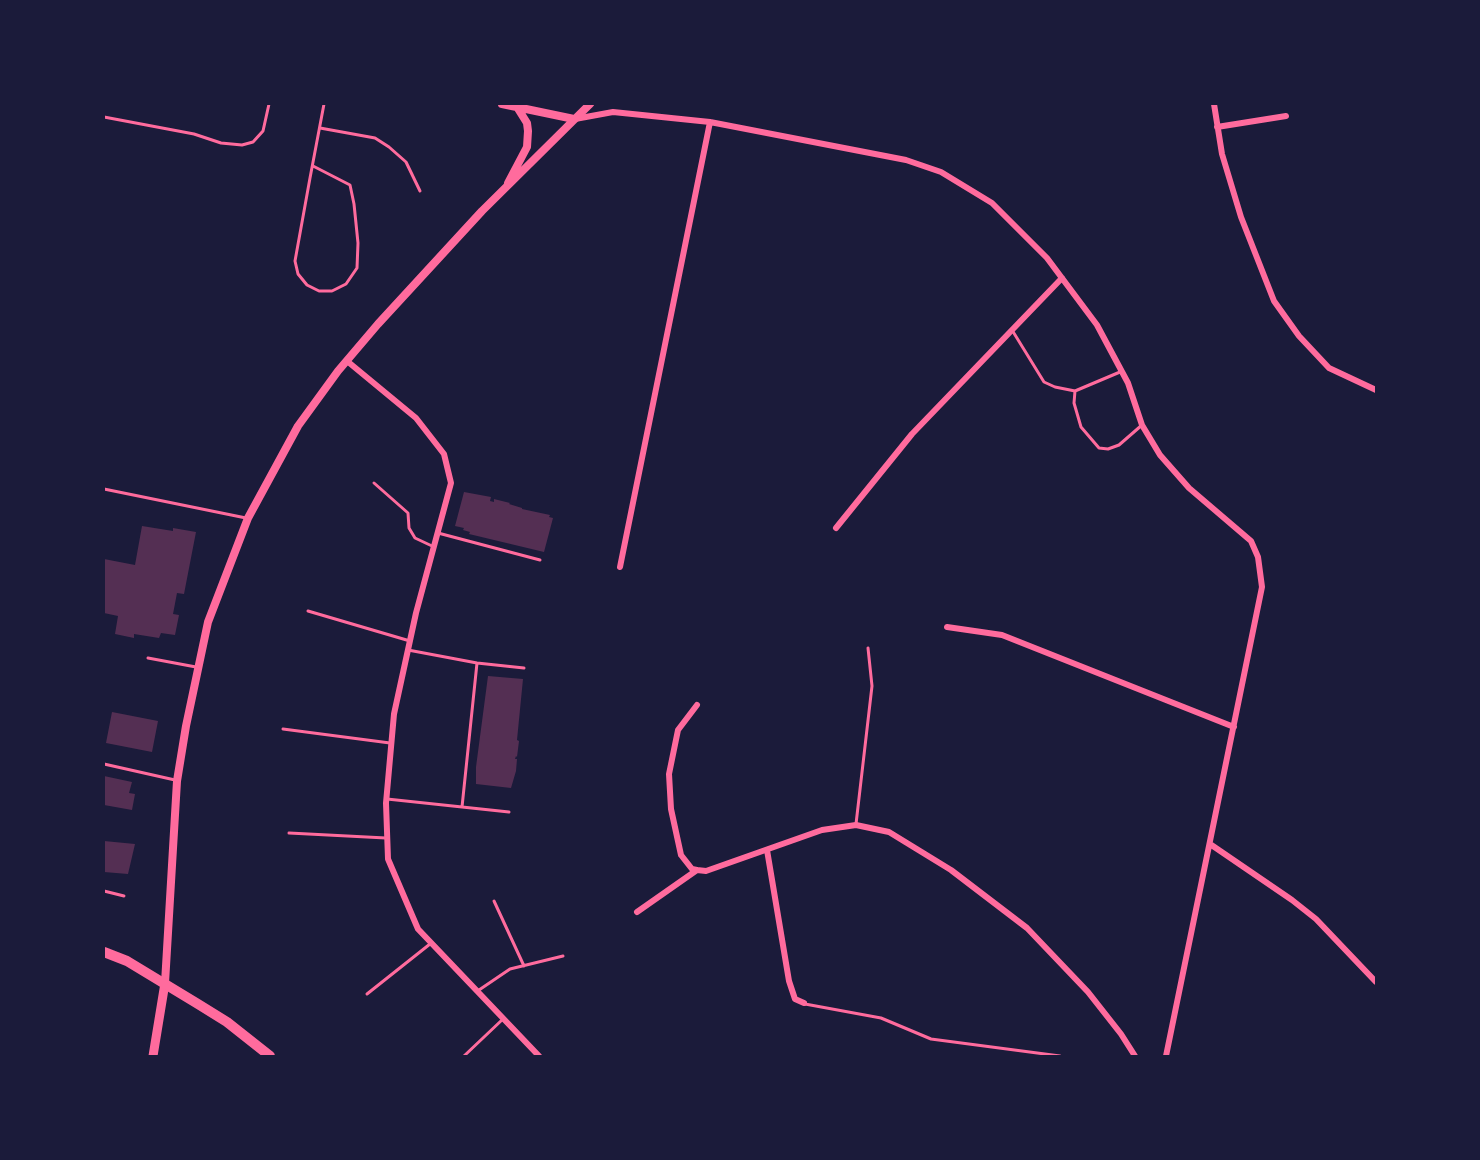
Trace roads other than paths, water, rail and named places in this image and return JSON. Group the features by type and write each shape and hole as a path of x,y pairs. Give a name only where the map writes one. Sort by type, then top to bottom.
{"main road":[{"path":"104,952 165,983 228,1022 270,1056"},
{"path":"153,1056 165,983"}],"street":[{"path":"502,104 574,119 613,112 710,122 906,160 941,172 992,203 1047,258 1097,325 1122,372 1142,425 1160,454 1189,488 1251,541 1258,557 1262,587 1166,1056"},
{"path":"165,983 177,781 208,622 248,518 298,426 347,361 474,219 591,104"},
{"path":"1214,104 1222,154 1241,217 1274,301 1299,336 1329,368 1377,390"},
{"path":"504,190 527,147 527,123 517,107"},
{"path":"1218,127 1286,116"},
{"path":"620,567 710,122"},
{"path":"836,528 912,434 1062,278"},
{"path":"347,361 416,418 444,454 451,483 410,641 394,714 387,800 388,859 418,928 539,1056"},
{"path":"947,627 1002,635 1234,727"},
{"path":"697,705 678,730 669,774 671,809 681,855 692,869 706,872 822,830 856,825 889,832 951,870 1027,928 1088,992 1135,1056"},
{"path":"1210,843 1316,920 1377,982"},
{"path":"767,850 789,981 795,999 804,1003"},
{"path":"637,912 697,870"}],"lane":[{"path":"104,117 194,134 221,143 242,145 253,142 263,130 269,104"},
{"path":"313,166 350,185 354,204 358,243 357,268 346,284 332,291 319,291 307,285 298,274 295,261 324,104"},
{"path":"320,128 375,138 405,162 420,192"},
{"path":"1012,330 1044,382 1054,387 1075,391 1122,372"},
{"path":"1075,391 1074,403 1081,427 1099,448 1108,449 1119,445 1142,425"},
{"path":"374,483 408,513 409,528 416,538 434,547"},
{"path":"104,489 248,518"},
{"path":"438,532 540,560"},
{"path":"308,611 410,641"},
{"path":"856,825 872,686 868,648"},
{"path":"408,650 477,663 524,668"},
{"path":"148,658 198,668"},
{"path":"462,807 477,663"},
{"path":"283,729 392,743"},
{"path":"104,764 177,781"},
{"path":"387,800 509,813"},
{"path":"289,833 388,838"},
{"path":"104,891 124,896"},
{"path":"494,901 524,966"},
{"path":"367,994 432,943"},
{"path":"477,991 510,969 563,956"},
{"path":"804,1003 881,1018 931,1040 1060,1056"},
{"path":"464,1056 503,1019"}]}
